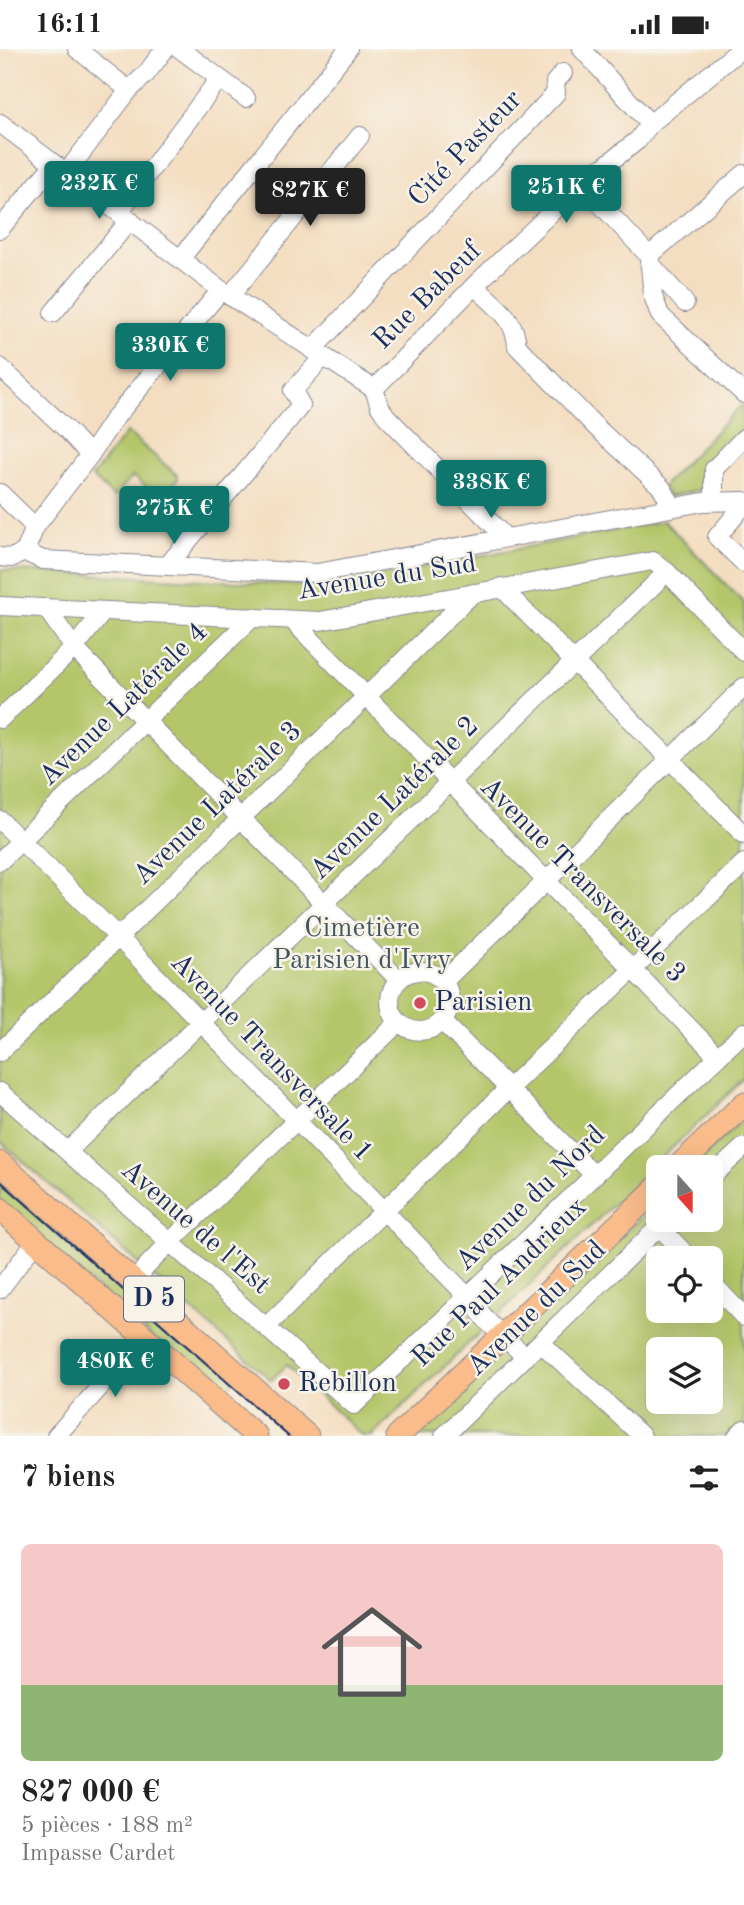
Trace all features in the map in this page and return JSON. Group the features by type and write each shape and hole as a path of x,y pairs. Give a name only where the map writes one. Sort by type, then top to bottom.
{"main road":[{"path":"691,1155 744,1104"},
{"name":"D 5","path":"0,1163 307,1436"},
{"name":"Rue Paul Andrieux","path":"398,1436 499,1331 646,1198"},
{"name":"D 5","path":"0,1209 256,1436"}],"street":[{"path":"77,49 130,90"},
{"path":"0,229 61,168 146,74 165,49"},
{"path":"180,49 246,98"},
{"path":"181,258 348,49"},
{"path":"582,49 650,124"},
{"name":"Rue Babeuf","path":"374,389 475,285 582,184 638,140 650,124 741,49"},
{"name":"Cité Pasteur","path":"168,565 301,405 293,391 317,353 556,93 555,82 564,73"},
{"path":"53,313 125,216 219,79"},
{"path":"0,123 226,293 374,389 386,416 505,537"},
{"path":"0,557 11,558 25,552 35,527 114,419 360,136"},
{"path":"649,259 744,174"},
{"path":"582,184 685,303"},
{"path":"649,259 653,296 660,315 744,394"},
{"path":"479,290 515,329 517,346 597,428 661,487 673,507"},
{"path":"0,367 90,455"},
{"path":"715,500 714,469 744,438"},
{"path":"0,493 35,527"},
{"path":"25,552 43,560 317,573 715,500 744,503"},
{"path":"744,503 718,537 744,563"},
{"path":"660,566 744,652"},
{"name":"Avenue du Sud","path":"0,606 320,621 501,587 660,566"},
{"name":"Avenue Latérale 2","path":"68,1151 574,664 660,566"},
{"path":"501,587 744,835"},
{"name":"Avenue Latérale 3","path":"0,1052 473,593"},
{"path":"46,608 75,648 399,980"},
{"path":"0,719 75,648 103,612"},
{"name":"Avenue Latérale 4","path":"0,861 253,617"},
{"name":"Avenue Transversale 3","path":"292,620 718,1057"},
{"path":"443,982 545,879 744,687"},
{"name":"Avenue Transversale 1","path":"0,820 119,938 526,1357"},
{"path":"267,1327 508,1089 744,863"},
{"path":"426,972 443,982 449,997 447,1014 442,1021 426,1030 407,1028 399,1023 390,1006 393,987 399,980 407,974 426,972"},
{"path":"442,1021 594,1175"},
{"path":"135,1283 145,1268 170,1242 399,1023"},
{"name":"Avenue du Nord","path":"354,1405 744,1032"},
{"path":"677,1155 744,1091"},
{"name":"Avenue de l'Est","path":"0,1092 354,1405"},
{"path":"723,1166 744,1147"},
{"name":"Rue Paul Andrieux","path":"384,1436 499,1331 646,1185"},
{"name":"Avenue du Sud","path":"444,1436 654,1232"},
{"path":"0,1289 36,1241"},
{"path":"723,1295 744,1317"},
{"path":"68,1432 145,1337"},
{"path":"541,1343 642,1436"},
{"path":"737,1436 744,1429"}],"green space":[{"path":"742,404 744,427 708,465 708,488 668,497 663,486"},
{"path":"127,432 177,475 178,479 159,497 133,476 114,497 92,477"},
{"name":"Cimetière Parisien d'Ivry","path":"664,521 744,603 744,1079 665,1155 646,1155 646,1173 372,1436 362,1436 287,1365 271,1380 0,1141 0,570 321,586"},
{"path":"744,1118 744,1436 414,1436 646,1213 646,1232 723,1232 723,1155 705,1155"},
{"path":"0,1168 237,1378 219,1397 0,1202"}],"tram line":[{"path":"0,1181 288,1436"}],"place":[{"name":"Parisien","path":"420,1003"},
{"name":"Rebillon","path":"284,1384"}]}
